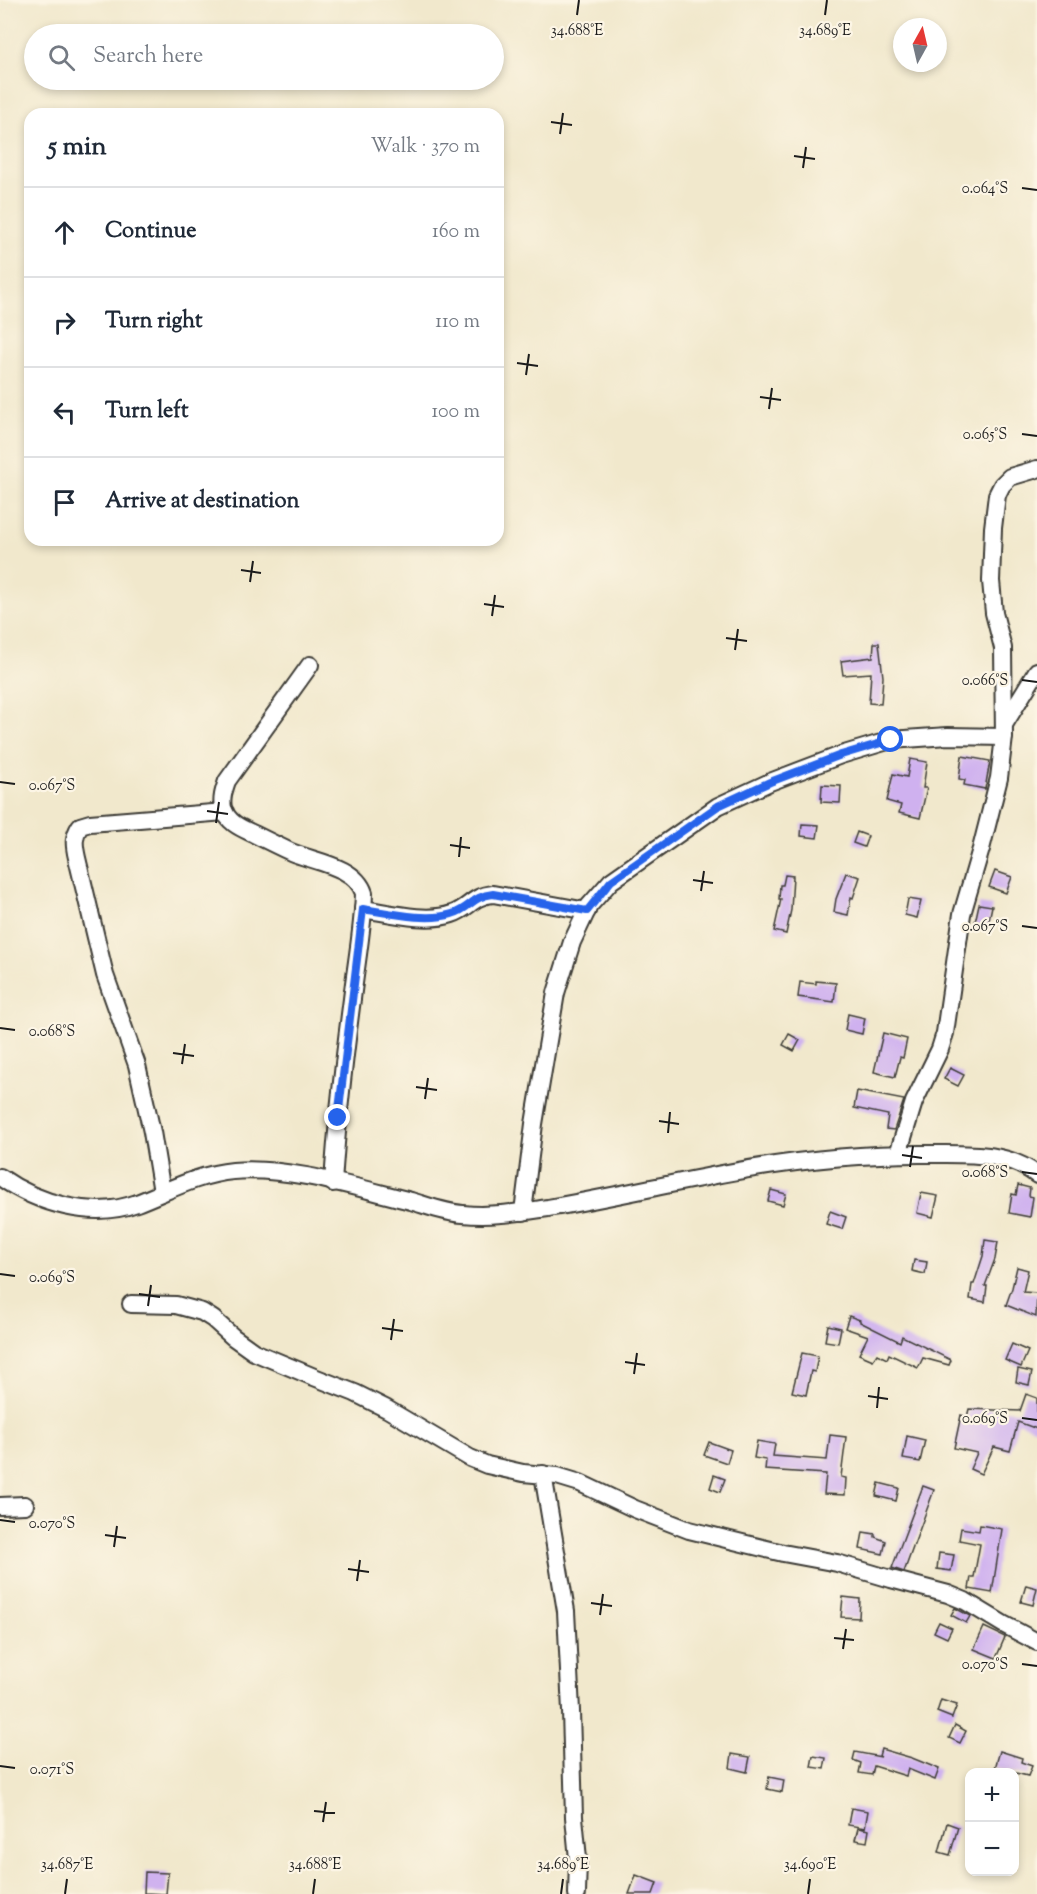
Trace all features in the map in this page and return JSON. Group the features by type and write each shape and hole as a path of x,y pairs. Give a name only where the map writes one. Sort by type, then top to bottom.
{"street":[{"path":"898,1154 914,1102 940,1049 945,1033 962,914 999,778 1004,730 1003,648 994,613 991,581 997,495 1002,485 1010,477 1037,469"},
{"path":"310,665 227,781 222,796 225,812 236,825 291,852 346,872 361,885 364,894 338,1118 333,1183"},
{"path":"1004,730 1037,671"},
{"path":"523,1212 534,1124 556,993 572,942 587,911 611,881 718,806 770,782 841,755 891,740 1004,730"},
{"path":"162,1192 137,1065 105,975 76,858 75,834 81,826 90,824 225,812"},
{"path":"363,909 439,918 459,912 482,895 493,894 587,911"},
{"path":"0,1177 40,1199 69,1207 100,1210 134,1204 196,1179 231,1171 264,1170 333,1183 462,1214 501,1215 604,1199 729,1173 809,1161 898,1154 978,1154 1008,1159 1037,1175"},
{"path":"131,1304 176,1305 202,1312 213,1318 233,1337 254,1352 355,1393 387,1409 470,1458 487,1465 523,1473 557,1476 580,1483 635,1509 689,1530 783,1553 837,1563 948,1594 965,1601 1037,1642"},
{"path":"543,1474 566,1611 574,1818 578,1859 577,1894"},
{"path":"0,1506 25,1506"}],"building":[{"path":"874,643 879,643 883,677 881,704 869,703 871,673 843,675 841,661 873,657"},
{"path":"962,756 990,761 985,789 964,785 965,780 959,779"},
{"path":"910,759 927,762 923,788 927,788 920,818 899,813 901,805 887,801 893,774 907,777"},
{"path":"822,785 841,786 840,803 821,802"},
{"path":"802,824 819,825 817,838 801,836"},
{"path":"857,832 868,836 864,847 853,843"},
{"path":"995,871 1012,877 1006,893 989,887"},
{"path":"846,873 860,877 853,898 851,897 848,915 834,912 836,899"},
{"path":"785,875 793,876 791,910 786,934 774,931 781,899 779,899 780,885 783,885"},
{"path":"908,899 921,901 917,918 905,915"},
{"path":"979,904 992,906 987,930 974,927"},
{"path":"816,981 836,983 834,1002 798,997 800,982 816,984"},
{"path":"848,1014 865,1018 862,1034 845,1030"},
{"path":"883,1033 907,1039 903,1058 900,1057 895,1077 874,1072"},
{"path":"789,1034 800,1040 794,1051 783,1045"},
{"path":"950,1068 964,1075 958,1086 944,1079"},
{"path":"857,1091 904,1100 894,1130 886,1129 888,1115 854,1108"},
{"path":"1018,1185 1030,1188 1029,1196 1033,1197 1030,1217 1009,1213 1012,1194 1016,1195"},
{"path":"771,1190 786,1194 783,1205 768,1201"},
{"path":"921,1193 938,1196 933,1217 917,1213"},
{"path":"830,1211 846,1217 842,1229 826,1224"},
{"path":"985,1240 998,1242 995,1259 985,1286 987,1286 985,1302 970,1299 972,1284 974,1284 983,1256"},
{"path":"914,1260 927,1262 925,1274 912,1271"},
{"path":"1017,1267 1028,1270 1023,1292 1037,1293 1036,1317 1006,1305"},
{"path":"849,1316 900,1342 902,1336 951,1360 949,1365 923,1358 918,1368 889,1354 887,1359 877,1354 873,1360 859,1354 868,1336 845,1328"},
{"path":"828,1325 841,1328 838,1343 825,1341"},
{"path":"1012,1344 1028,1351 1021,1367 1005,1360"},
{"path":"802,1353 818,1356 815,1372 811,1371 806,1395 792,1392"},
{"path":"1018,1369 1032,1372 1029,1385 1016,1382"},
{"path":"1026,1394 1037,1398 1037,1429 1018,1422 1010,1451 994,1447 981,1474 970,1469 977,1453 954,1448 961,1415 967,1417 969,1409 1020,1411"},
{"path":"830,1435 846,1437 841,1477 846,1478 845,1495 824,1494 826,1474 765,1470 766,1460 754,1458 757,1441 775,1444 773,1456 827,1460"},
{"path":"907,1436 925,1440 920,1462 903,1459"},
{"path":"709,1442 731,1450 727,1463 704,1455"},
{"path":"714,1475 725,1479 720,1492 710,1488"},
{"path":"879,1483 899,1488 896,1501 876,1496"},
{"path":"923,1486 934,1490 904,1572 892,1568"},
{"path":"980,1525 1002,1529 992,1593 969,1589 971,1577 974,1577 980,1544 959,1540 961,1528 979,1531"},
{"path":"863,1532 875,1534 875,1537 886,1541 883,1554 860,1549"},
{"path":"939,1553 954,1555 951,1571 937,1569"},
{"path":"1026,1585 1037,1588 1033,1605 1021,1602"},
{"path":"843,1597 860,1599 859,1618 841,1617"},
{"path":"955,1608 970,1616 966,1623 951,1615"},
{"path":"939,1622 952,1628 947,1638 934,1632"},
{"path":"984,1627 1005,1637 996,1658 974,1649"},
{"path":"941,1700 957,1705 952,1718 937,1712"},
{"path":"955,1725 966,1731 960,1743 949,1738"},
{"path":"881,1749 939,1769 935,1780 908,1769 906,1776 874,1766 872,1775 859,1773 861,1763 853,1760 855,1752 881,1757 879,1756"},
{"path":"1000,1751 1022,1758 1021,1762 1032,1766 1028,1776 1019,1774 1019,1768 995,1768"},
{"path":"732,1754 750,1757 747,1772 730,1768"},
{"path":"813,1756 826,1758 824,1769 811,1767"},
{"path":"769,1777 784,1780 782,1792 767,1789"},
{"path":"851,1808 868,1811 865,1828 848,1825"},
{"path":"947,1823 958,1827 950,1855 939,1852"},
{"path":"858,1828 869,1830 867,1842 855,1840"},
{"path":"145,1872 168,1873 166,1894 144,1893"},
{"path":"636,1875 657,1883 653,1894 629,1894"}],"route":[{"path":"338,1118 363,909 439,918 459,912 475,898 493,894 587,911 611,881 718,806 770,782 841,755 891,740"}]}
